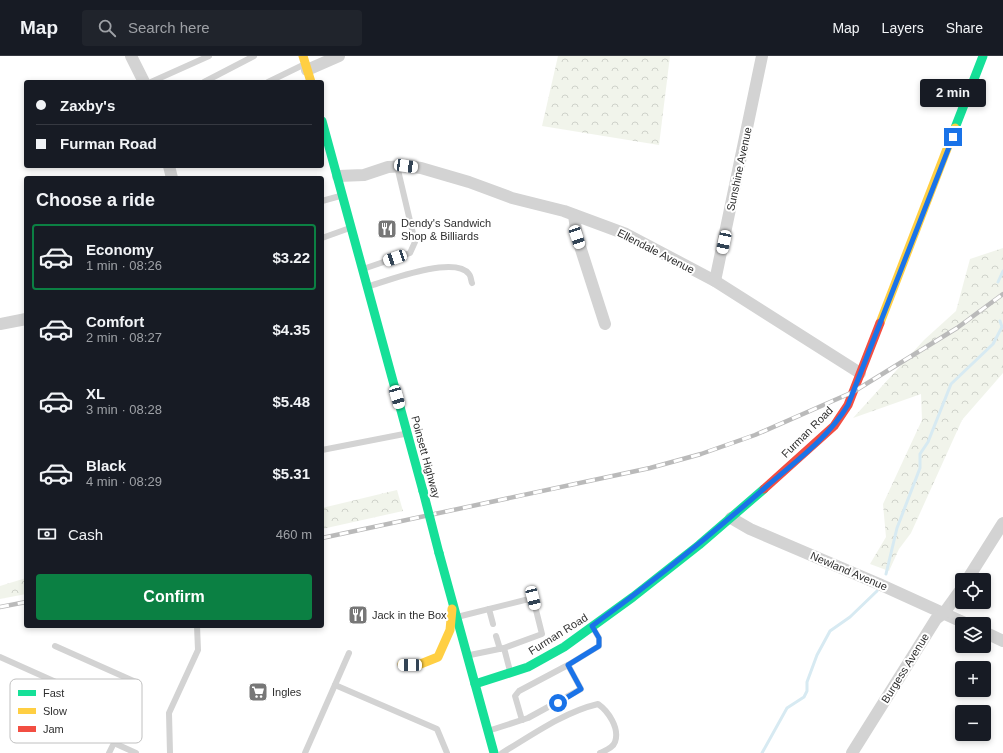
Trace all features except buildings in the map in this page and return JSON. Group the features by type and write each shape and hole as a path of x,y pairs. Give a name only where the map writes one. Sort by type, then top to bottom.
{"main road":[{"name":"Furman Road","path":"475,684 510,673 544,658 592,626 668,570 801,457 834,426 848,405 983,56"},
{"name":"Poinsett Highway","path":"324,128 494,753"},
{"path":"402,664 418,665 438,657 450,630 452,602"}],"street":[{"path":"131,56 143,80"},
{"path":"307,68 339,56"},
{"name":"Sunshine Avenue","path":"716,281 762,56"},
{"name":"Ellendale Avenue","path":"338,176 364,174 397,166 421,168 469,182 512,198 574,215 626,234 716,281 860,373"},
{"path":"574,215 577,237 605,324"},
{"path":"0,324 24,319"},
{"name":"Newland Avenue","path":"730,518 750,530 955,618"},
{"path":"971,573 1003,523"},
{"name":"Burgess Avenue","path":"852,753 936,619 944,613 955,598"},
{"path":"991,635 1003,641"}],"lane":[{"path":"156,80 209,56"},
{"path":"208,80 254,56"},
{"path":"274,80 307,68"},
{"path":"324,156 332,154"},
{"path":"362,269 410,253 413,248 415,242 397,166"},
{"path":"324,200 343,195"},
{"path":"324,237 332,233 351,229"},
{"path":"367,287 416,271 433,268 463,270 469,274 472,283"},
{"path":"324,450 407,433"},
{"path":"457,617 533,598 542,634 502,648 467,656"},
{"path":"489,609 493,624"},
{"path":"522,720 515,696 519,691 568,665 599,646 599,638 592,626"},
{"path":"170,753 169,713 198,650 197,628"},
{"path":"496,636 502,648 510,673"},
{"path":"54,646 129,679"},
{"path":"305,753 349,653"},
{"path":"0,658 48,679"},
{"path":"488,731 522,720 546,710 581,689 568,665"},
{"path":"335,685 437,728 447,753"},
{"path":"502,753 578,710 598,704 605,709 613,721 616,732 615,742 610,748 600,753"},
{"path":"109,753 114,743"},
{"path":"116,743 136,753"}],"green space":[{"path":"558,56 670,56 659,145 542,126"},
{"path":"1003,248 1003,373 962,420 911,533 899,549 889,571 870,564 886,537 883,504 922,420 921,394 853,418 924,340 956,311 970,259"},
{"path":"397,490 403,511 324,529 324,508"},
{"path":"24,579 24,594 0,599 0,586"}],"waterway":[{"path":"998,282 1003,271"},
{"path":"886,574 897,528 920,468 920,454 928,442 951,384 993,344 1002,327 1000,321"},
{"path":"762,753 787,708 804,697 807,691 807,682 817,655 830,631 850,617 877,591"}],"railway":[{"path":"324,538 650,468 701,454 755,435 853,392 957,328 1003,294"},
{"path":"0,607 24,602"}],"traffic: fast":[{"path":"955,128 983,56"},
{"path":"324,128 423,491"},
{"path":"475,684 528,667 564,647 633,597 699,545 764,489"},
{"path":"423,491 439,553"},
{"path":"439,553 494,753"}],"traffic: slow":[{"path":"303,56 310,80"},
{"path":"880,323 955,128"},
{"path":"402,664 418,665 438,657 450,630 452,609"}],"traffic: jam":[{"path":"764,489 834,426 848,405 880,323"}],"place":[{"name":"Dendy's Sandwich Shop & Billiards","path":"387,229"},
{"name":"Jack in the Box","path":"358,615"},
{"name":"Ingles","path":"258,692"}],"route":[{"path":"558,703 581,689 568,665 595,650 599,646 599,638 592,626 668,570 699,545 801,457 822,438 842,416 848,405 953,137"}]}
